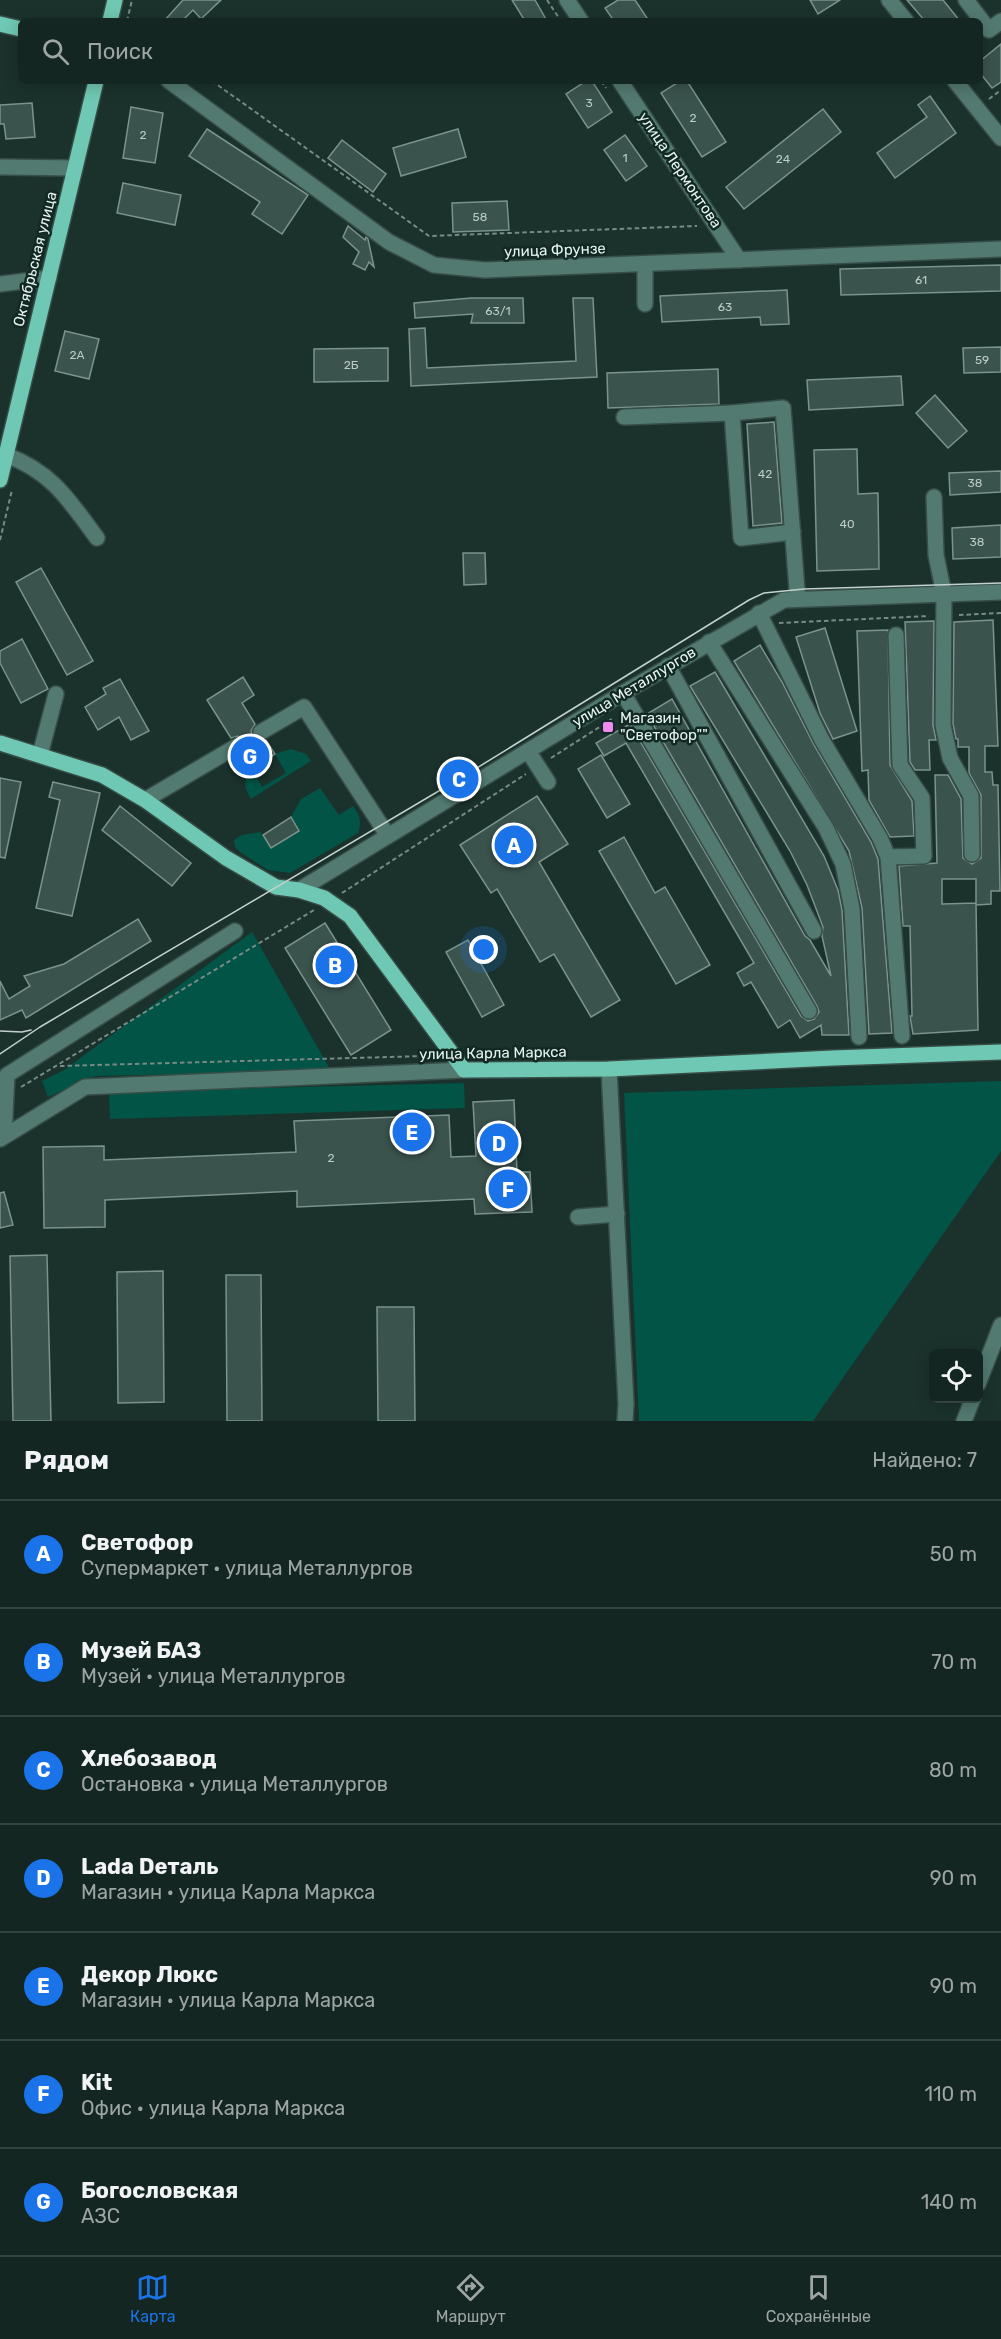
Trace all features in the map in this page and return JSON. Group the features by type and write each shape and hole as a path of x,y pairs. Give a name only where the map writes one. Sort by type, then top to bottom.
{"main road":[{"path":"111,18 115,0"},
{"path":"0,24 18,28"},
{"name":"Октябрьская улица","path":"0,480 95,84"},
{"path":"0,732 5,744 102,775 145,800 226,858 276,887 299,890 324,898 350,916 464,1070"},
{"name":"улица Карла Маркса","path":"464,1070 609,1069 1001,1052"}],"street":[{"path":"567,0 579,18"},
{"path":"889,0 904,18"},
{"path":"966,0 980,18"},
{"path":"983,22 989,30 1001,21"},
{"name":"улица Фрунзе","path":"173,84 389,242 434,265 484,270 1001,249"},
{"name":"улица Лермонтова","path":"622,84 739,260"},
{"path":"957,84 1001,138"},
{"path":"1,167 75,168"},
{"path":"645,264 645,304"},
{"path":"0,284 49,278"},
{"path":"624,417 732,413 783,408 798,599"},
{"path":"732,413 741,538 793,532"},
{"path":"6,455 30,464 49,479 71,502 97,538"},
{"path":"934,497 936,555 944,594 944,725 950,758 971,796 972,854"},
{"name":"улица Металлургов","path":"299,890 668,666 784,600 1001,592"},
{"path":"759,613 822,740 880,838 888,857 902,1036"},
{"path":"888,857 924,856 922,798 900,765 896,635"},
{"path":"709,642 826,828 843,864 852,909 859,1037"},
{"path":"668,666 814,931"},
{"path":"623,693 809,1011"},
{"path":"40,755 57,694"},
{"path":"261,732 304,707 388,836"},
{"path":"145,800 237,747"},
{"path":"528,751 548,782"},
{"path":"2,1138 7,1075 234,931"},
{"path":"609,1069 625,1421"},
{"name":"улица Карла Маркса","path":"2,1138 85,1087 464,1070"},
{"path":"578,1217 617,1214"},
{"path":"983,1371 1001,1325"},
{"path":"964,1421 971,1403"}],"path":[{"path":"128,18 132,0"},
{"path":"547,0 559,18"},
{"path":"216,84 429,236 716,225"},
{"path":"987,101 1001,90"},
{"path":"20,1088 304,916"},
{"path":"57,1066 429,1055"}],"green space":[{"path":"291,749 306,754 311,761 251,799 245,784 251,769 262,787 286,773 275,754"},
{"path":"320,788 339,815 353,806 360,819 358,833 290,873 268,870 235,847 234,841 246,834 260,832 271,848 298,831 291,817 301,799"},
{"path":"252,932 331,1071 96,1076 48,1097 42,1081 64,1070"},
{"path":"1001,1081 1001,1151 813,1421 639,1421 624,1093"},
{"path":"464,1083 465,1108 110,1119 109,1092"}],"building":[{"path":"183,0 221,0 202,18 193,10 185,18 167,18"},
{"path":"512,0 535,0 545,18 523,18"},
{"path":"618,0 635,0 647,18 612,18 605,8"},
{"path":"810,0 840,0 818,14"},
{"path":"907,0 943,0 958,18 922,18"},
{"path":"1001,44 1001,82 992,88 983,77 983,59"},
{"path":"581,84 594,84 612,112 588,128 566,94"},
{"path":"675,84 689,84 726,142 702,157 661,93"},
{"path":"930,96 956,133 895,178 877,153 927,117 918,105"},
{"path":"32,103 35,137 6,139 4,124 0,124 0,105"},
{"path":"131,107 163,113 155,163 123,158"},
{"path":"823,109 841,132 744,209 726,187"},
{"path":"207,129 308,195 282,234 252,214 260,202 189,156"},
{"path":"458,129 466,157 401,176 393,148"},
{"path":"625,135 647,166 626,181 604,150"},
{"path":"342,140 386,174 373,192 328,158"},
{"path":"123,183 181,195 175,225 117,213"},
{"path":"507,201 509,230 453,232 452,203"},
{"path":"348,226 365,240 366,237 368,239 374,267 369,262 365,270 353,264 359,252 343,237"},
{"path":"1001,265 1001,291 841,295 840,269"},
{"path":"787,290 789,324 761,325 760,317 662,322 660,296"},
{"path":"471,298 523,298 524,323 471,323 473,314 415,318 414,303"},
{"path":"573,298 593,298 597,377 411,386 409,329 425,328 427,368 576,361"},
{"path":"65,331 99,339 89,379 55,371"},
{"path":"1001,347 1001,372 964,373 963,348"},
{"path":"388,348 388,381 314,382 314,349"},
{"path":"718,369 719,404 608,408 607,373"},
{"path":"901,376 903,405 809,410 807,380"},
{"path":"935,395 967,431 948,448 916,413"},
{"path":"774,422 782,523 753,526 747,424"},
{"path":"857,449 858,494 878,493 879,569 817,571 814,450"},
{"path":"1001,471 1001,492 950,495 949,473"},
{"path":"1001,525 1001,557 953,559 952,528"},
{"path":"463,553 485,553 486,584 464,585"},
{"path":"41,568 93,661 67,675 16,582"},
{"path":"993,620 998,746 985,746 985,772 992,772 993,785 998,785 1000,891 991,891 991,904 976,905 978,1030 913,1034 910,1016 912,1016 910,926 903,926 899,866 937,863 935,775 948,775 961,799 963,858 972,864 981,858 981,795 969,773 969,747 958,747 953,724 954,622","holes":["942,879 976,879 976,903 942,904"]},
{"path":"934,621 933,725 936,740 929,740 930,770 915,770 910,762 905,622"},
{"path":"825,628 857,731 833,739 820,713 796,637"},
{"path":"888,630 890,765 912,801 914,836 890,837 869,800 868,770 862,771 857,631"},
{"path":"22,639 48,689 21,703 0,663 0,651"},
{"path":"760,645 814,745 871,842 878,859 892,1033 869,1034 862,908 849,851 734,661"},
{"path":"715,672 824,856 838,890 842,910 849,1035 822,1035 821,1025 800,1038 790,1020 778,1028 751,982 744,986 737,973 754,963 626,743 604,756 596,743 630,724 801,1016 808,1021 814,1019 819,1012 817,1006 647,714 672,699 805,936 810,940 831,976 822,936 823,927 807,885 790,851 690,686"},
{"path":"243,677 254,695 242,703 255,724 251,731 252,736 257,741 266,740 275,754 251,769 242,754 247,747 245,741 238,736 231,738 207,700"},
{"path":"120,679 149,731 131,740 119,717 98,730 85,707 106,694 103,688"},
{"path":"601,755 630,804 607,818 578,769"},
{"path":"0,778 21,782 5,858 0,857"},
{"path":"53,782 100,793 72,916 36,908 60,800 49,797"},
{"path":"537,796 568,844 539,862 620,1000 591,1017 554,954 540,962 497,889 491,893 460,845"},
{"path":"120,806 191,863 172,886 102,830"},
{"path":"291,817 299,831 271,848 263,835"},
{"path":"624,837 655,893 665,887 710,965 676,984 599,851"},
{"path":"138,919 151,941 26,1018 22,1010 0,1020 0,981 9,999 30,986 24,976 64,964"},
{"path":"325,923 391,1030 351,1055 285,948"},
{"path":"468,940 504,1005 482,1017 446,952"},
{"path":"514,1100 517,1172 530,1172 532,1212 475,1214 474,1199 297,1207 297,1191 105,1200 105,1227 44,1228 43,1147 104,1146 104,1160 296,1152 294,1121 449,1115 451,1157 476,1156 473,1102"},
{"path":"4,1192 13,1225 0,1228 0,1193"},
{"path":"47,1255 51,1421 13,1421 10,1256"},
{"path":"163,1271 164,1402 118,1403 117,1272"},
{"path":"226,1275 261,1275 262,1421 227,1421"},
{"path":"377,1307 414,1307 415,1421 378,1421"}],"tunnel":[{"path":"237,746 261,732"}],"tram line":[{"path":"0,1054 40,1027 459,779 749,600 764,593 804,589 1001,583"},
{"path":"0,1031 31,1030"}],"place":[{"name":"Магазин \"Светофор\"\"","path":"608,727"},
{"name":"Богословская","path":"250,756"},
{"name":"Хлебозавод","path":"459,779"},
{"name":"Светофор","path":"514,845"},
{"name":"Музей БАЗ","path":"335,965"},
{"name":"Декор Люкс","path":"412,1132"},
{"name":"Lada Dеталь","path":"499,1143"},
{"name":"Kit","path":"508,1189"}]}
